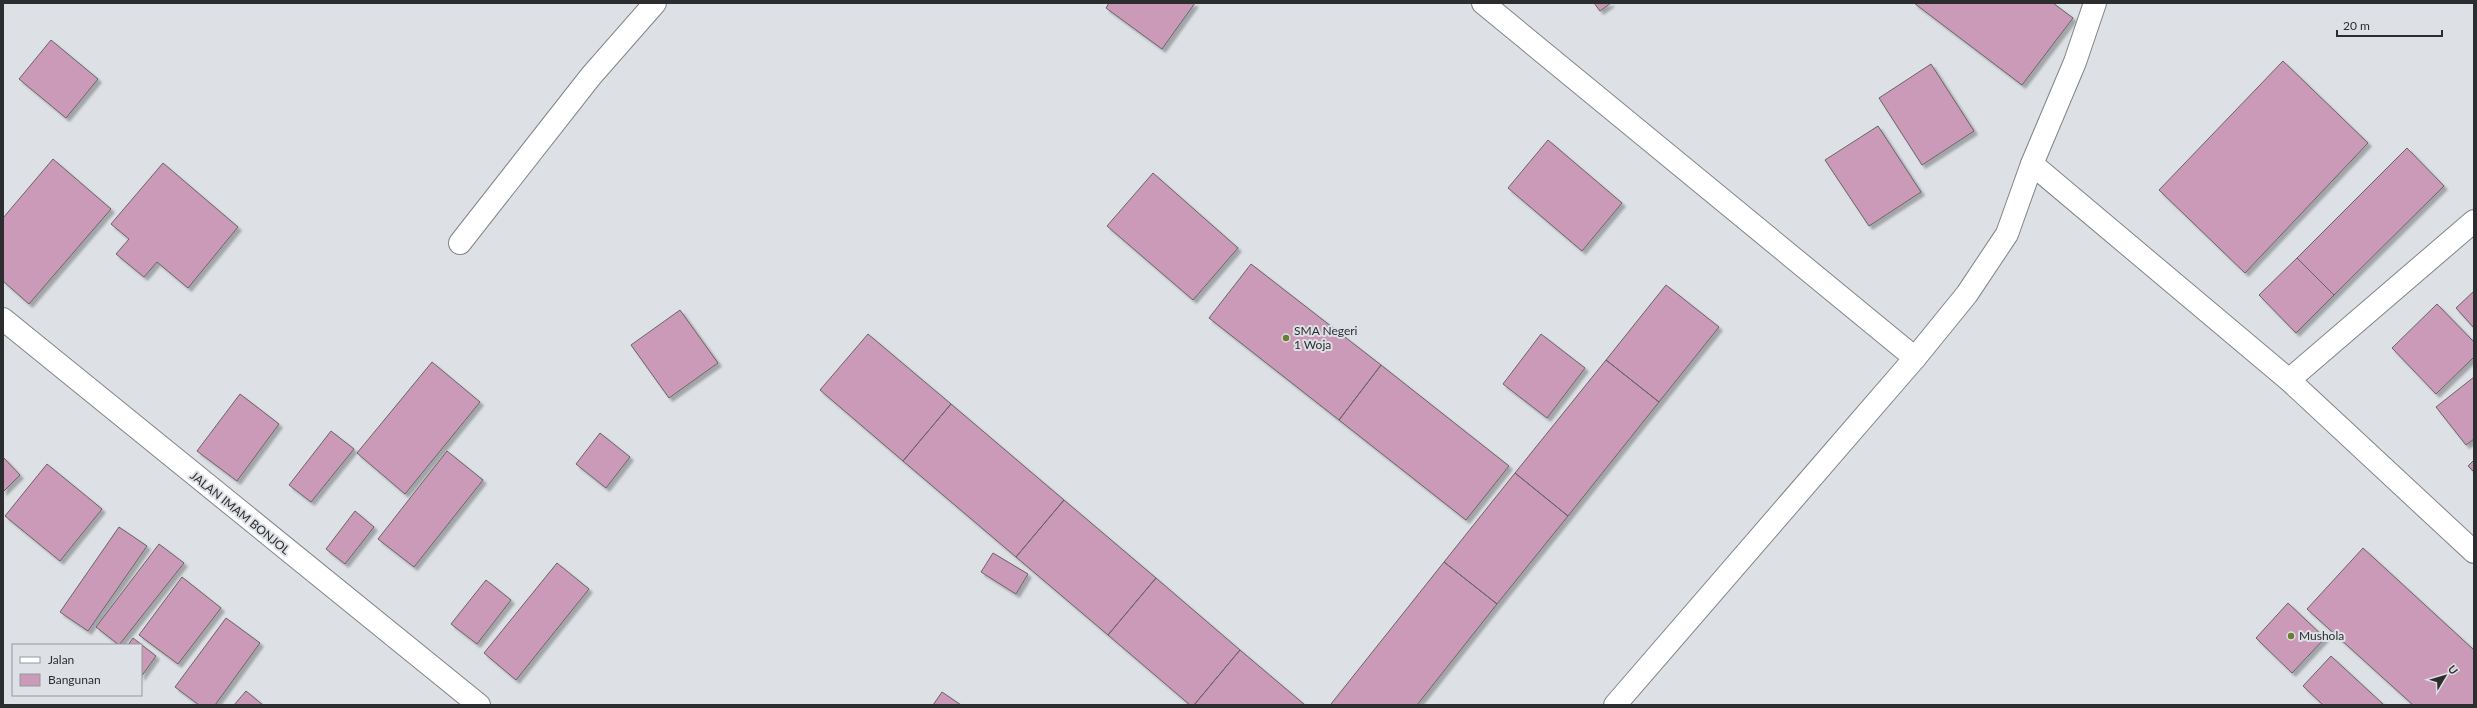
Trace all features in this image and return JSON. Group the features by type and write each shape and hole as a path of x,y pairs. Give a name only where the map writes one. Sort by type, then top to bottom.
{"main road":[{"path":"460,243 591,76 655,3"},
{"path":"1483,3 1915,358"},
{"path":"1615,705 1915,358 1967,294 2007,234 2032,164 2075,62 2095,3"},
{"path":"2032,164 2288,380 2474,552"},
{"path":"2288,380 2474,221"},
{"name":"JALAN IMAM BONJOL","path":"3,319 479,705"}],"building":[{"path":"1109,3 1195,3 1162,49 1106,8"},
{"path":"1594,3 1611,3 1600,11"},
{"path":"1914,3 2053,3 2073,18 2022,85"},
{"path":"51,40 98,79 66,118 19,79"},
{"path":"2283,61 2368,143 2245,273 2159,190"},
{"path":"1931,64 1974,131 1922,165 1879,98"},
{"path":"1878,126 1921,192 1869,226 1825,160"},
{"path":"1548,140 1622,203 1582,251 1508,188"},
{"path":"2407,148 2444,186 2334,295 2297,258"},
{"path":"53,159 111,209 29,304 3,281 3,218"},
{"path":"163,163 238,227 188,288 157,262 144,277 116,254 129,239 111,224"},
{"path":"1153,173 1238,248 1193,300 1107,226"},
{"path":"2297,258 2334,295 2296,333 2259,295"},
{"path":"1251,264 1381,365 1339,420 1209,318"},
{"path":"1666,285 1719,327 1659,402 1606,360"},
{"path":"2474,291 2474,328 2456,308"},
{"path":"2437,304 2474,342 2474,357 2436,394 2392,348"},
{"path":"680,310 718,363 669,398 631,345"},
{"path":"868,334 951,404 903,461 820,390"},
{"path":"1541,334 1585,368 1547,418 1503,384"},
{"path":"1606,360 1659,402 1568,516 1515,473"},
{"path":"432,362 480,402 405,494 357,453"},
{"path":"1381,365 1509,466 1466,520 1339,420"},
{"path":"2474,377 2474,439 2466,445 2436,407"},
{"path":"240,394 279,424 237,481 197,451"},
{"path":"951,404 1064,500 1016,557 903,461"},
{"path":"331,431 354,449 311,502 289,485"},
{"path":"600,433 630,457 606,488 576,464"},
{"path":"447,451 483,480 414,567 378,539"},
{"path":"3,457 20,475 3,492"},
{"path":"2474,460 2474,472 2468,466"},
{"path":"47,464 102,509 60,561 5,516"},
{"path":"1515,473 1568,516 1497,604 1444,562"},
{"path":"1064,500 1156,578 1108,635 1016,557"},
{"path":"355,511 374,527 345,564 326,549"},
{"path":"119,527 147,546 88,631 60,612"},
{"path":"159,544 184,563 120,644 118,644 96,627"},
{"path":"2363,548 2474,650 2474,705 2413,705 2307,609"},
{"path":"993,553 1028,574 1016,594 981,572"},
{"path":"1444,562 1497,604 1417,705 1331,704"},
{"path":"557,563 589,589 516,680 484,653"},
{"path":"182,577 221,608 178,664 139,635"},
{"path":"1156,578 1240,650 1194,705 1190,705 1108,635"},
{"path":"486,580 511,600 477,644 451,624"},
{"path":"2288,603 2325,638 2292,673 2256,638"},
{"path":"226,618 260,643 215,705 199,705 175,687"},
{"path":"133,638 141,644 129,644"},
{"path":"142,645 156,656 142,676"},
{"path":"1240,650 1305,705 1194,705"},
{"path":"2331,656 2384,705 2323,705 2303,686"},
{"path":"246,691 263,705 234,705"},
{"path":"942,692 961,705 933,705"}],"place":[{"name":"SMA Negeri 1 Woja","path":"1286,338"},
{"name":"Mushola","path":"2291,636"}]}
